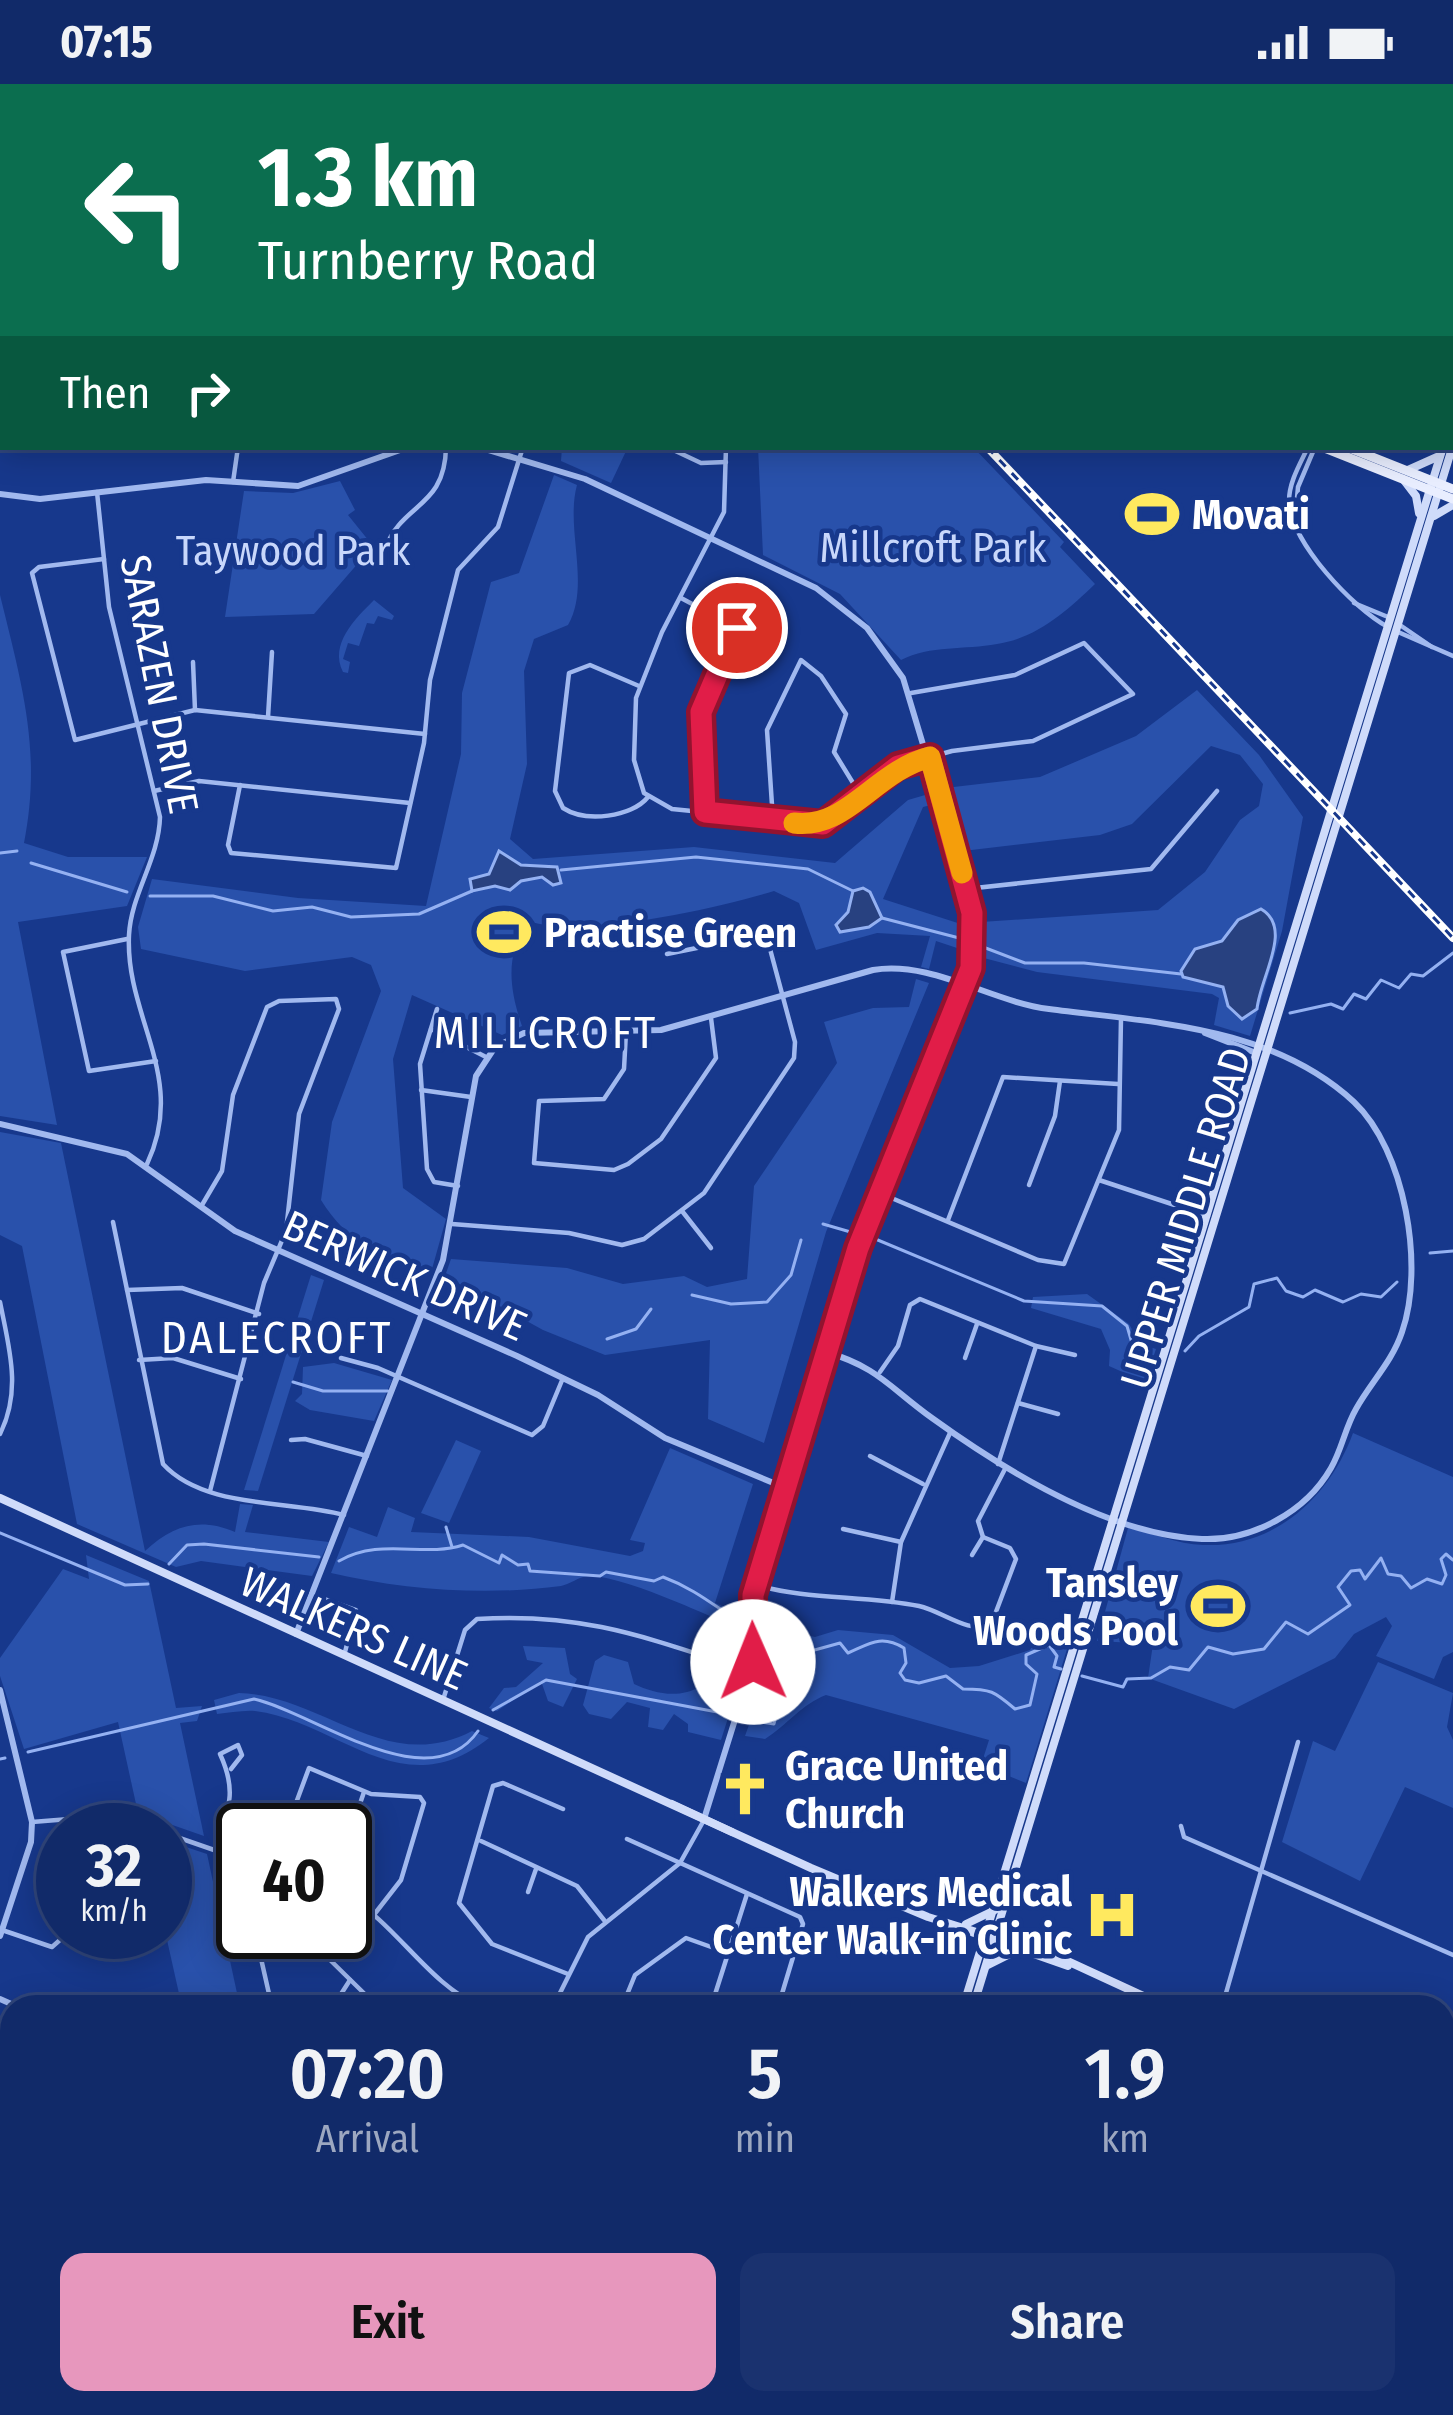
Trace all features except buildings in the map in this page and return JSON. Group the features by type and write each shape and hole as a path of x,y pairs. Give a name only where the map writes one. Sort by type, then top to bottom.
{"main road":[{"path":"1325,450 1404,474 1425,467 1444,452 1453,478"},
{"path":"1352,450 1404,474 1453,489"},
{"name":"UPPER MIDDLE ROAD","path":"968,1995 1120,1518 1444,452"},
{"path":"1404,474 1424,521 1453,502 1435,486"},
{"name":"WALKERS LINE","path":"4,1503 732,1832 943,1922 1138,1995"},
{"path":"999,1910 1008,1935 1024,1950 998,1955 981,1966 959,1928 999,1910"},
{"name":"UPPER MIDDLE ROAD","path":"975,1995 981,1966"}],"street":[{"path":"233,482 238,450"},
{"path":"0,494 30,499 206,480 298,486 391,452 418,450"},
{"path":"385,549 392,532 437,491 446,450"},
{"path":"492,450 585,479 711,539 841,604 882,645 911,693 966,889 974,942 964,988 858,1248 756,1585 750,1671 704,1819 680,1863 604,1920 558,1995"},
{"path":"240,785 228,850 324,865 396,868 424,734 430,680 458,570 495,532 523,450"},
{"path":"673,450 700,463 726,462"},
{"path":"726,450 728,500 639,686 634,760 648,797 667,808 823,824 898,766 1033,741 1131,698 1132,692 1084,643 1016,675 911,693"},
{"path":"1314,450 1298,487 1295,521 1354,603 1453,656"},
{"name":"SARAZEN DRIVE","path":"97,492 109,607 154,791 159,842 128,939"},
{"path":"104,559 39,567 32,573 71,737 79,741 195,710 424,734"},
{"path":"681,598 737,628 701,712 705,812"},
{"path":"268,718 272,652"},
{"path":"773,820 767,730 801,660 821,676 846,714 834,752 861,796"},
{"path":"193,662 195,710"},
{"path":"639,686 590,665 569,673 556,791 560,805 577,816 600,817 648,797"},
{"path":"154,791 199,781 410,803"},
{"path":"966,889 1151,869 1164,861 1217,791"},
{"path":"452,1224 568,1233 622,1245 644,1239 708,1189 791,1065 795,1042 764,934 667,954"},
{"path":"147,1164 164,1091 128,939 63,952 89,1071 156,1061"},
{"path":"296,1634 423,1316 452,1224 471,1097 487,1057 507,1039 532,1031 626,1032 711,1018 887,968 1026,1006 1205,1034 1262,1051 1330,1083 1361,1110 1383,1139 1396,1172 1410,1254 1407,1318 1392,1358 1355,1410 1334,1463 1298,1506 1252,1531 1216,1538 1180,1536 1052,1494 951,1432 880,1372 826,1352"},
{"path":"202,1205 222,1171 233,1095 267,1007 279,1001 336,999 339,1009 298,1114 286,1231 276,1252 210,1491"},
{"path":"436,1009 420,1064 427,1172 434,1182 458,1186"},
{"path":"626,1032 624,1069 604,1099 539,1101 533,1163 614,1170 657,1142 716,1058 711,1018"},
{"path":"882,1194 1058,1266 1069,1258 1120,1125 1121,1018"},
{"path":"431,1029 487,1057"},
{"path":"947,1220 1003,1077 1118,1084"},
{"path":"1028,1184 1055,1116 1060,1081"},
{"path":"421,1090 471,1097"},
{"name":"BERWICK DRIVE","path":"0,1124 112,1147 147,1164 235,1231 276,1252 563,1378 665,1438 788,1489"},
{"path":"1099,1180 1212,1217"},
{"path":"682,1211 711,1248"},
{"path":"113,1222 163,1463 188,1484 210,1491 344,1516"},
{"path":"127,1290 182,1288 259,1314"},
{"path":"880,1372 916,1300 1036,1346 1076,1355"},
{"path":"0,1302 14,1393 0,1434"},
{"path":"964,1358 977,1323"},
{"path":"972,1556 983,1537 980,1515 1002,1466 1036,1346"},
{"path":"139,1360 172,1358 241,1379"},
{"path":"341,1358 401,1378 532,1435 543,1426 563,1378"},
{"path":"0,1392 14,1393"},
{"path":"1018,1403 1058,1414"},
{"path":"892,1602 901,1542 951,1432"},
{"path":"291,1440 305,1438 367,1456"},
{"path":"869,1456 923,1485"},
{"path":"843,1528 901,1542"},
{"path":"756,1585 786,1594 892,1602 933,1610 974,1628 991,1625 1016,1559 1010,1548 983,1537"},
{"path":"313,1595 356,1610 343,1656"},
{"path":"443,1701 465,1630 477,1618 554,1616 617,1629 750,1671"},
{"path":"0,1690 32,1822 31,1842 1,1933 36,1943"},
{"path":"1226,1995 1298,1742"},
{"path":"296,1803 309,1768 364,1792 415,1795 424,1804 401,1880 373,1916 458,1995"},
{"path":"192,1842 215,1850 231,1769"},
{"path":"562,1809 499,1783 490,1794 460,1894 461,1912 492,1944 568,1974"},
{"path":"360,1803 364,1792"},
{"path":"32,1822 36,1822"},
{"path":"1181,1826 1184,1837 1453,1955"},
{"path":"478,1839 577,1886 604,1920"},
{"path":"627,1839 803,1920 781,1995"},
{"path":"528,1892 537,1867"},
{"path":"715,1995 747,1894"},
{"path":"626,1995 635,1975 686,1938 698,1937 728,1953"},
{"path":"261,1959 269,1995"},
{"path":"328,1959 367,1995"},
{"path":"340,1995 351,1978"}],"green space":[{"path":"562,450 627,450 611,483 561,461"},
{"name":"Millcroft Park","path":"758,450 976,450 1064,542 1060,547 1095,584 1062,613 1025,636 901,660 840,594 763,555"},
{"path":"554,475 577,485 577,592 568,625 534,639 524,671 527,764 510,839 533,859 694,847 835,863 908,800 932,793 935,804 923,807 883,899 967,926 966,951 936,941 929,969 921,967 930,936 877,933 816,950 799,903 774,891 686,913 615,924 552,926 528,921 516,946 512,972 522,1026 502,1035 412,995 393,1059 403,1188 446,1219 432,1269 415,1267 355,1239 321,1200 332,1122 381,991 371,965 352,957 245,971 141,949 138,927 152,879 298,898 426,906 461,754 462,693 491,582 519,573"},
{"name":"Taywood Park","path":"340,481 355,510 348,515 373,546 314,614 225,617 244,491 293,493"},
{"path":"0,595 30,748 24,843 68,857 147,857 127,906 18,922 57,1125 0,1116"},
{"path":"374,600 394,616 392,620 378,616 374,624 367,623 359,646 348,643 343,659 350,662 348,673 343,672 342,642"},
{"path":"1197,690 1259,755 1303,817 1282,931 1250,1036 1214,1025 1219,998 1212,994 1037,972 980,957 981,922 1158,910 1205,872 1240,820 1259,806 1263,784 1240,755 1211,746 1132,824 1100,835 963,851 945,788 1040,777 1136,736"},
{"path":"916,979 929,983 826,1232 764,1443 708,1419 710,1340 605,1355 543,1330 445,1276 451,1259 567,1268 623,1284 684,1276 707,1287 747,1279 754,1186 837,1063 824,1022 873,1008 909,1007"},
{"path":"0,1132 61,1143 145,1551 187,1526 210,1525 235,1532 240,1504 253,1505 245,1532 329,1542 312,1576 201,1561 176,1567 77,1524 22,1246 0,1235"},
{"path":"311,1275 324,1280 258,1491 244,1490"},
{"path":"1087,1294 1129,1324 1140,1344 1156,1349 1145,1382 1109,1366 1110,1350 1101,1329 1031,1308 1033,1297"},
{"path":"334,1363 392,1380 374,1421 310,1410 295,1401 302,1394 303,1367"},
{"path":"1353,1433 1453,1477 1453,1652 1443,1657 1434,1679 1376,1656 1392,1626 1386,1617 1354,1634 1335,1658 1234,1709 1148,1678 1153,1644 1097,1641 1128,1528 1203,1545 1254,1538 1297,1514 1315,1497"},
{"path":"456,1440 481,1451 449,1523 421,1513"},
{"path":"670,1448 753,1484 715,1603 745,1616 745,1631 602,1577 584,1577 561,1586 475,1591 387,1584 331,1573 349,1527 377,1537 388,1507 415,1518 411,1532 529,1537 630,1556 643,1551 645,1543 630,1540"},
{"path":"86,1555 149,1581 176,1708 202,1706 197,1721 180,1723 204,1836 192,1832 192,1803 136,1803 118,1722 24,1749 0,1676 0,1658 63,1569 89,1579"},
{"path":"760,1624 815,1637 838,1630 893,1635 950,1668 979,1666 1030,1650 1043,1627 1071,1636 1026,1783 981,1765 989,1740 826,1695 765,1739 745,1736 751,1719 768,1712 773,1700 758,1694 764,1640"},
{"path":"523,1646 565,1648 570,1674 577,1679 563,1707 548,1701 541,1681 497,1711 489,1708 504,1688 516,1687 543,1663 527,1660"},
{"path":"604,1655 628,1662 634,1684 650,1690 676,1694 701,1686 735,1696 721,1740 688,1732 688,1724 674,1714 663,1730 648,1727 650,1708 627,1702 611,1719 589,1714 583,1705 595,1661"},
{"path":"1378,1662 1453,1693 1447,1727 1453,1740 1453,1808 1405,1787 1360,1881 1282,1842 1313,1741 1335,1751"},
{"path":"239,1693 298,1706 383,1739 441,1742 472,1731 489,1738 457,1757 427,1765 399,1763 285,1718 255,1711 217,1714 214,1700"},
{"path":"192,1849 207,1854 216,1896 216,1959 230,1959 237,1995 179,1995 171,1959 192,1959"}],"shaded area":[{"path":"499,851 521,865 557,867 561,883 553,885 542,877 521,881 510,890 495,886 472,891 470,879 489,874"},
{"path":"853,891 870,892 882,918 869,927 840,932 836,925 848,912"},
{"path":"1261,909 1275,928 1275,941 1257,1009 1242,1019 1228,1006 1223,987 1183,977 1181,971 1195,949 1222,941 1238,920"}],"waterway":[{"path":"0,853 17,851"},
{"path":"561,870 696,857 808,869 853,891"},
{"path":"31,863 127,892"},
{"path":"150,896 213,896 273,911 312,907 351,917 419,914 472,891"},
{"path":"882,918 963,939"},
{"path":"983,947 1025,963 1084,963 1181,974"},
{"path":"1290,1013 1331,1004 1343,1009 1354,994 1366,999 1381,980 1399,988 1411,974 1423,976 1453,953"},
{"path":"823,1224 854,1233"},
{"path":"873,1238 1024,1301 1102,1306 1127,1326 1136,1357 1151,1365"},
{"path":"692,1295 731,1304 767,1302 791,1275 801,1240"},
{"path":"1430,1253 1453,1251"},
{"path":"1185,1351 1199,1336 1249,1307 1254,1284 1277,1278 1286,1291 1303,1297 1315,1290 1343,1302 1361,1294 1381,1297 1397,1282"},
{"path":"607,1339 636,1329 651,1309"},
{"path":"293,1382 323,1391 388,1391"},
{"path":"446,1527 452,1547"},
{"path":"0,1533 125,1585 148,1584"},
{"path":"169,1564 187,1545 204,1544 319,1557"},
{"path":"339,1561 370,1550 463,1545 499,1563 502,1555 518,1565 528,1564 530,1571 600,1576 606,1572 654,1581 663,1577 741,1623"},
{"path":"1082,1676 1123,1687 1127,1679 1151,1678 1170,1667 1189,1670 1208,1647 1233,1654 1264,1649 1286,1622 1308,1634 1350,1605 1338,1587 1351,1571 1360,1570 1365,1579 1381,1558 1388,1574 1401,1576 1411,1588 1427,1579 1442,1584 1446,1575 1441,1559 1446,1554 1453,1560"},
{"path":"766,1632 811,1651 840,1643 848,1653 875,1642 896,1644 904,1648 906,1663 900,1673 905,1680 919,1683 946,1676 963,1689 992,1692 1015,1709 1030,1705 1037,1674 1026,1664 1026,1655 1049,1645 1057,1656 1054,1667 1061,1669"},
{"path":"747,1720 774,1724 783,1689 811,1652"},
{"path":"493,1710 546,1680 728,1714"},
{"path":"28,1752 254,1699 401,1756 431,1758 457,1751 478,1731"},
{"path":"0,1759 5,1758"}],"railway":[{"path":"990,450 1453,938"}],"slow traffic":[{"path":"794,823 816,825 834,820 898,766 930,757 962,873"}],"place":[{"name":"Movati","path":"1152,514"},
{"name":"Practise Green","path":"504,932"},
{"name":"Tansley Woods Pool","path":"1218,1606"},
{"name":"Grace United Church","path":"745,1789"},
{"name":"Walkers Medical Center Walk-in Clinic","path":"1112,1915"}],"district":[{"name":"MILLCROFT","path":"546,1032"},
{"name":"DALECROFT","path":"277,1337"}],"route":[{"path":"737,628 701,712 705,812 823,824 898,766 930,757 974,923 967,982 858,1248 815,1386 806,1430 753,1595 753,1662"}]}
